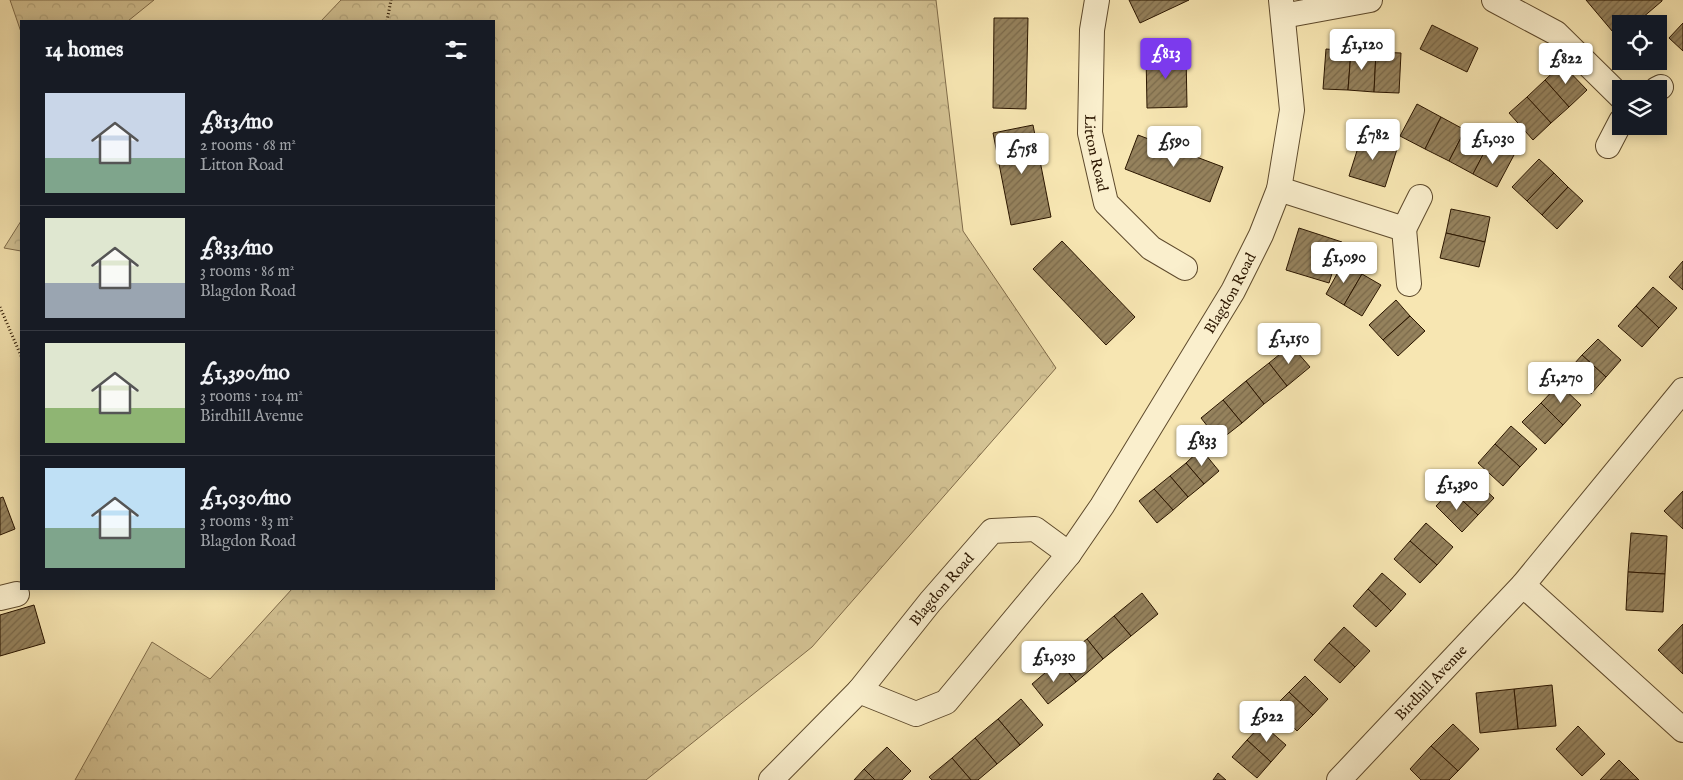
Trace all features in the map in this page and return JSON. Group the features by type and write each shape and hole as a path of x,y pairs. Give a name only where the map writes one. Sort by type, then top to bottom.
{"street":[{"name":"Litton Road","path":"1098,0 1092,30 1090,133 1106,203 1150,248 1185,268"},
{"path":"1282,8 1370,0"},
{"path":"1494,0 1556,33 1612,88"},
{"name":"Blagdon Road","path":"859,691 916,714 946,702 1068,554 1102,506 1233,292 1262,235 1279,189 1292,110 1282,8"},
{"path":"1608,146 1614,135"},
{"path":"1279,189 1404,229"},
{"path":"1409,284 1404,229 1420,197"},
{"name":"Birdhill Avenue","path":"1339,780 1523,585 1683,390"},
{"name":"Blagdon Road","path":"771,780 859,691 930,602 992,531 1036,529 1068,554"},
{"path":"1523,585 1683,730"}],"path":[{"path":"387,20 391,0"},
{"path":"0,307 20,354"}],"green space":[{"path":"10,0 154,0 129,20 20,20 20,29"},
{"path":"341,0 936,0 963,231 1056,368 812,647 646,780 75,780 152,642 210,679 291,590 495,590 495,20 322,20"},
{"path":"20,223 20,251 4,248"}],"building":[{"path":"1129,0 1189,0 1140,23"},
{"path":"1586,0 1662,0 1646,15 1612,15 1612,31"},
{"path":"994,18 1028,18 1026,109 993,108"},
{"path":"1683,23 1683,51 1669,38"},
{"path":"1432,25 1478,48 1467,72 1420,49"},
{"path":"1326,49 1351,51 1348,90 1323,89"},
{"path":"1351,51 1376,52 1374,92 1348,90"},
{"path":"1376,52 1401,53 1399,93 1374,92"},
{"path":"1186,53 1187,107 1147,108 1146,54"},
{"path":"1562,64 1587,90 1569,107 1545,80"},
{"path":"1545,80 1569,107 1551,123 1527,97"},
{"path":"1527,97 1551,123 1533,140 1509,113"},
{"path":"1417,104 1441,117 1425,149 1400,136"},
{"path":"1441,117 1465,130 1449,161 1425,149"},
{"path":"1033,125 1051,217 1011,225 993,133"},
{"path":"1465,130 1489,143 1473,174 1449,161"},
{"path":"1138,135 1223,167 1210,202 1125,169"},
{"path":"1362,135 1398,146 1385,187 1349,176"},
{"path":"1489,143 1514,155 1497,187 1473,174"},
{"path":"1539,159 1554,173 1527,201 1512,187"},
{"path":"1554,173 1568,187 1542,215 1527,201"},
{"path":"1568,187 1583,201 1557,229 1542,215"},
{"path":"1451,209 1490,217 1485,242 1446,233"},
{"path":"1299,228 1342,242 1329,283 1286,270"},
{"path":"1446,233 1485,242 1479,267 1440,258"},
{"path":"1062,241 1135,317 1106,345 1033,269"},
{"path":"1683,261 1683,290 1669,277"},
{"path":"1343,263 1362,274 1344,305 1326,294"},
{"path":"1362,274 1381,285 1362,316 1344,305"},
{"path":"1653,287 1677,308 1659,328 1636,306"},
{"path":"1396,300 1410,316 1383,340 1369,325"},
{"path":"1636,306 1659,328 1642,347 1618,326"},
{"path":"1410,316 1425,331 1398,356 1383,340"},
{"path":"1598,339 1621,360 1606,377 1582,355"},
{"path":"1291,345 1310,367 1287,386 1269,363"},
{"path":"1582,355 1606,377 1591,394 1567,372"},
{"path":"1269,363 1287,386 1264,404 1246,381"},
{"path":"1246,381 1264,404 1242,423 1223,400"},
{"path":"1559,384 1581,405 1563,425 1541,403"},
{"path":"1223,400 1242,423 1219,441 1201,418"},
{"path":"1541,403 1563,425 1545,444 1522,422"},
{"path":"1511,426 1537,449 1520,467 1495,444"},
{"path":"1495,444 1520,467 1503,486 1478,463"},
{"path":"1201,449 1219,471 1204,484 1186,463"},
{"path":"1186,463 1204,484 1188,497 1170,476"},
{"path":"1467,473 1494,498 1478,515 1451,490"},
{"path":"1170,476 1188,497 1173,510 1154,489"},
{"path":"1154,489 1173,510 1157,523 1139,501"},
{"path":"1451,490 1478,515 1462,532 1436,506"},
{"path":"1683,491 1683,529 1664,511"},
{"path":"3,497 15,529 0,535 0,498"},
{"path":"1426,523 1453,547 1437,565 1410,541"},
{"path":"1631,533 1667,536 1665,574 1628,572"},
{"path":"1410,541 1437,565 1420,583 1394,559"},
{"path":"1628,572 1665,574 1663,612 1626,610"},
{"path":"1382,573 1406,594 1391,611 1368,589"},
{"path":"1368,589 1391,611 1376,627 1353,606"},
{"path":"1142,593 1158,614 1131,636 1114,616"},
{"path":"34,605 45,643 0,656 0,615"},
{"path":"1114,616 1131,636 1103,659 1087,639"},
{"path":"1683,624 1683,674 1658,650"},
{"path":"1344,627 1370,651 1355,667 1329,643"},
{"path":"1087,639 1103,659 1076,682 1059,661"},
{"path":"1329,643 1355,667 1340,683 1314,660"},
{"path":"1059,661 1076,682 1048,704 1032,684"},
{"path":"1305,676 1328,699 1313,715 1289,692"},
{"path":"1552,685 1556,726 1518,729 1514,689"},
{"path":"1514,689 1518,729 1480,733 1476,693"},
{"path":"1289,692 1313,715 1297,731 1274,707"},
{"path":"1021,699 1043,725 1020,745 998,719"},
{"path":"998,719 1020,745 997,764 975,738"},
{"path":"1262,724 1286,745 1271,762 1247,740"},
{"path":"1453,724 1479,749 1458,771 1431,746"},
{"path":"1578,726 1605,754 1582,776 1556,749"},
{"path":"975,738 997,764 978,780 971,780 952,758"},
{"path":"1247,740 1271,762 1257,778 1232,757"},
{"path":"1431,746 1458,771 1449,780 1421,780 1410,769"},
{"path":"887,747 911,771 902,780 875,780 864,769"},
{"path":"952,758 971,780 932,780 929,777"},
{"path":"1619,760 1639,780 1600,780"},
{"path":"864,769 875,780 854,780"},
{"path":"1218,773 1226,780 1213,780"}]}
